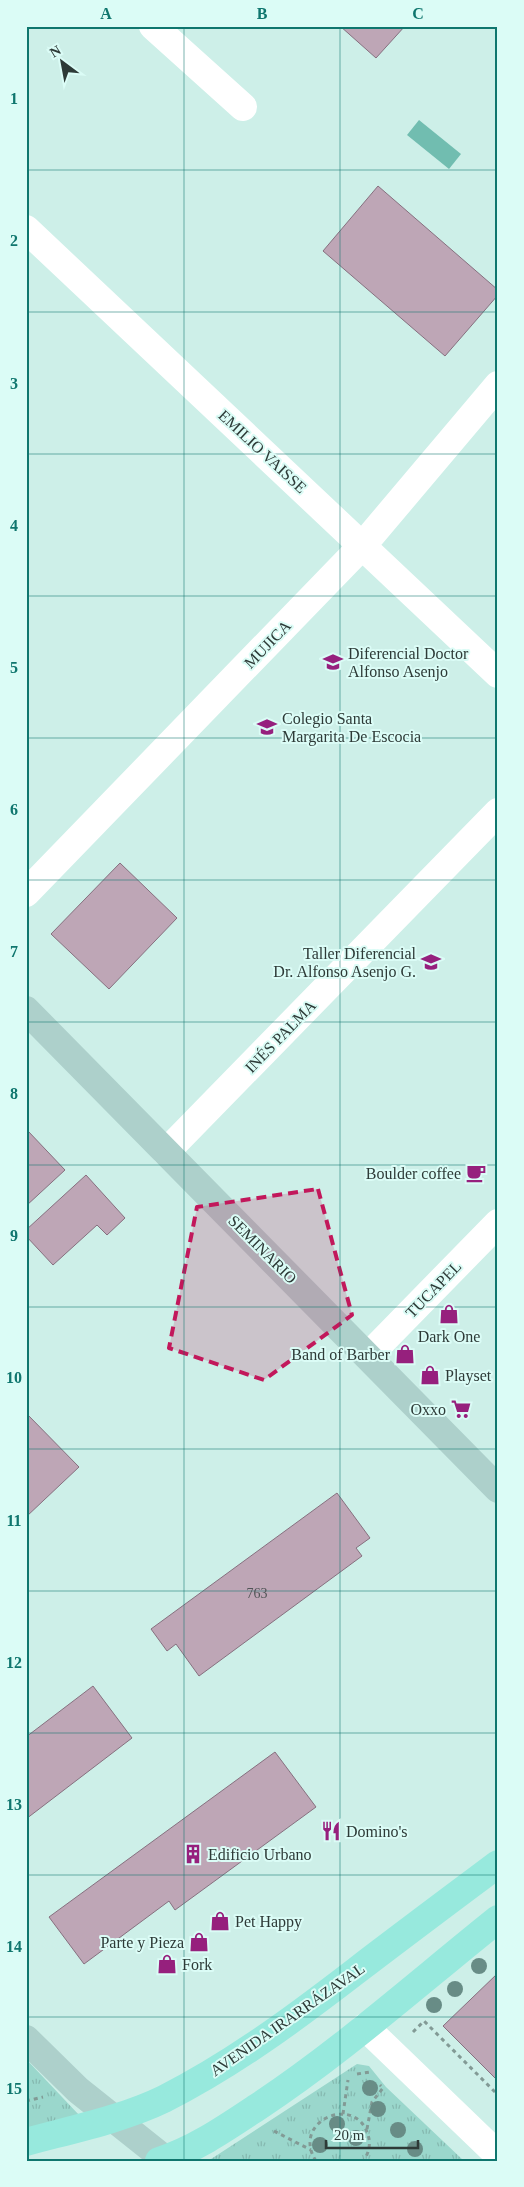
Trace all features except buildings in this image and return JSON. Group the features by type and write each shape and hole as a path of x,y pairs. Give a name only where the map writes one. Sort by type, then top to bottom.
{"main road":[{"name":"AVENIDA IRARRÁZAVAL","path":"26,2142 111,2118 162,2100 201,2079 246,2051 319,2000 498,1864"},
{"path":"164,2160 240,2119 319,2064 498,1919"}],"street":[{"path":"153,26 243,107"},
{"name":"EMILIO VAISSE","path":"26,229 498,674"},
{"name":"MUJICA","path":"26,893 363,545 498,386"},
{"name":"INÉS PALMA","path":"166,1152 498,812"},
{"name":"SEMINARIO","path":"26,1010 498,1489"},
{"name":"TUCAPEL","path":"368,1356 498,1223"},
{"path":"365,2027 498,2155"},
{"path":"26,2039 78,2090 164,2160"}],"path":[{"path":"392,2053 424,2021 498,2095"},
{"path":"343,2114 348,2079"},
{"path":"363,2161 369,2148 367,2130 372,2102 383,2088 376,2080"},
{"path":"316,2161 311,2151 310,2140 313,2131 326,2117 343,2114 354,2117 367,2130"},
{"path":"271,2130 311,2151"}],"highlighted area":[{"path":"318,1189 352,1315 264,1380 169,1348 197,1207"}],"green space":[{"path":"26,2059 80,2116 26,2130"},
{"path":"357,2064 369,2066 386,2087 464,2161 208,2161"}],"shaded area":[{"path":"419,120 461,154 449,169 407,135"}],"place":[{"name":"Diferencial Doctor Alfonso Asenjo","path":"333,662"},
{"name":"Colegio Santa Margarita De Escocia","path":"267,727"},
{"name":"Taller Diferencial Dr. Alfonso Asenjo G.","path":"431,962"},
{"name":"Boulder coffee","path":"476,1173"},
{"name":"Dark One","path":"449,1314"},
{"name":"Band of Barber","path":"405,1354"},
{"name":"Playset","path":"430,1375"},
{"name":"Oxxo","path":"461,1409"},
{"name":"Domino's","path":"331,1831"},
{"name":"Edificio Urbano","path":"193,1854"},
{"name":"Pet Happy","path":"220,1921"},
{"name":"Parte y Pieza","path":"199,1942"},
{"name":"Fork","path":"167,1964"}]}
